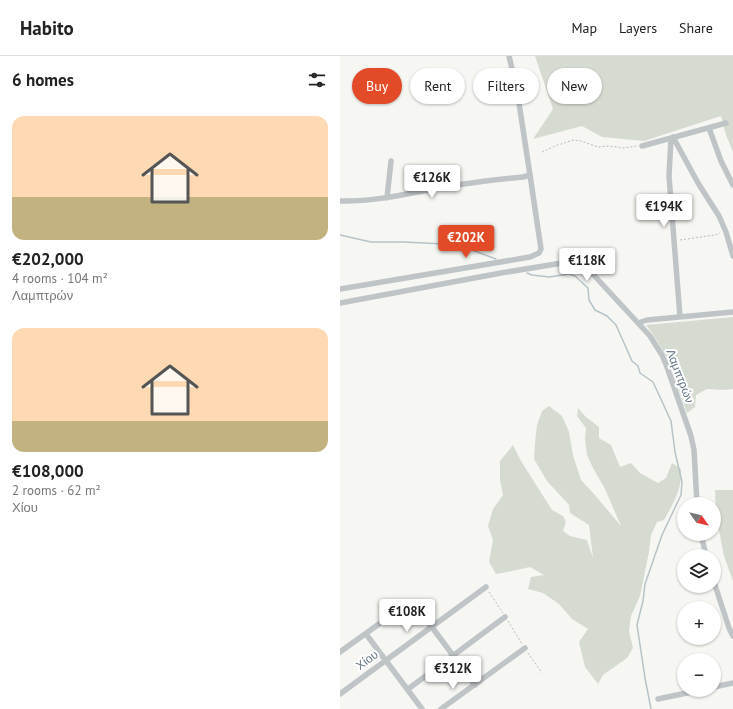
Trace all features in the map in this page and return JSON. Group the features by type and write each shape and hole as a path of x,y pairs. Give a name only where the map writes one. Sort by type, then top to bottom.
{"street":[{"path":"340,289 530,257 539,253 541,249 540,236 517,90 509,56"},
{"path":"642,146 726,123"},
{"path":"709,128 720,158 733,185"},
{"path":"672,138 716,211 725,231 733,256"},
{"path":"672,138 669,176 680,317"},
{"path":"387,198 392,161"},
{"path":"340,201 352,202 387,198 455,185 530,175"},
{"name":"Λαμπτρών","path":"340,303 562,263 580,264 590,271 650,336 662,355 691,436 694,450 697,497"},
{"path":"638,323 647,320 733,312"},
{"name":"Χίου","path":"340,694 486,587"},
{"path":"718,593 733,636"},
{"path":"340,652 404,606 414,603 475,685"},
{"path":"408,689 505,617"},
{"path":"366,634 422,709"},
{"path":"441,709 525,648"},
{"path":"721,686 733,683"},
{"path":"658,699 677,695"}],"path":[{"path":"542,152 573,140 598,147 609,146 624,148 642,146"},
{"path":"685,239 715,235 725,231"},
{"path":"486,587 542,673"}],"shaded area":[{"path":"535,56 733,56 733,152 726,135 721,116 644,141 602,137 582,126 533,139 553,109 551,104 602,104 602,68 547,68 547,91"},
{"path":"733,317 733,389 707,389 696,395 695,407 687,413 665,354 646,325"},
{"path":"549,406 562,416 569,432 573,455 581,480 621,526 605,489 587,455 585,439 586,428 577,416 578,408 585,416 599,427 599,438 611,445 620,467 631,463 640,473 658,483 666,478 672,463 681,469 679,490 674,501 664,520 657,522 651,535 640,596 631,616 629,631 633,648 627,658 603,675 598,684 585,667 579,642 588,629 572,619 559,604 543,593 528,589 531,577 544,575 530,567 496,574 489,562 493,540 488,526 493,509 503,495 500,480 500,461 513,445 521,461 552,510 563,516 566,522 563,531 570,536 587,540 593,558 589,525 570,513 569,505 547,481 534,459 537,425 542,411"},
{"path":"715,490 733,490 733,581 724,556 721,541 721,497 715,497"}],"waterway":[{"path":"340,235 371,242 403,242 461,246 496,259"},
{"path":"527,273 549,277 569,274 575,276 588,288 589,300 595,310 607,316 616,325 632,361 638,366 640,373 653,382 671,421 675,452 682,482 681,495 662,535 645,584 643,601 637,625 651,709"}]}
